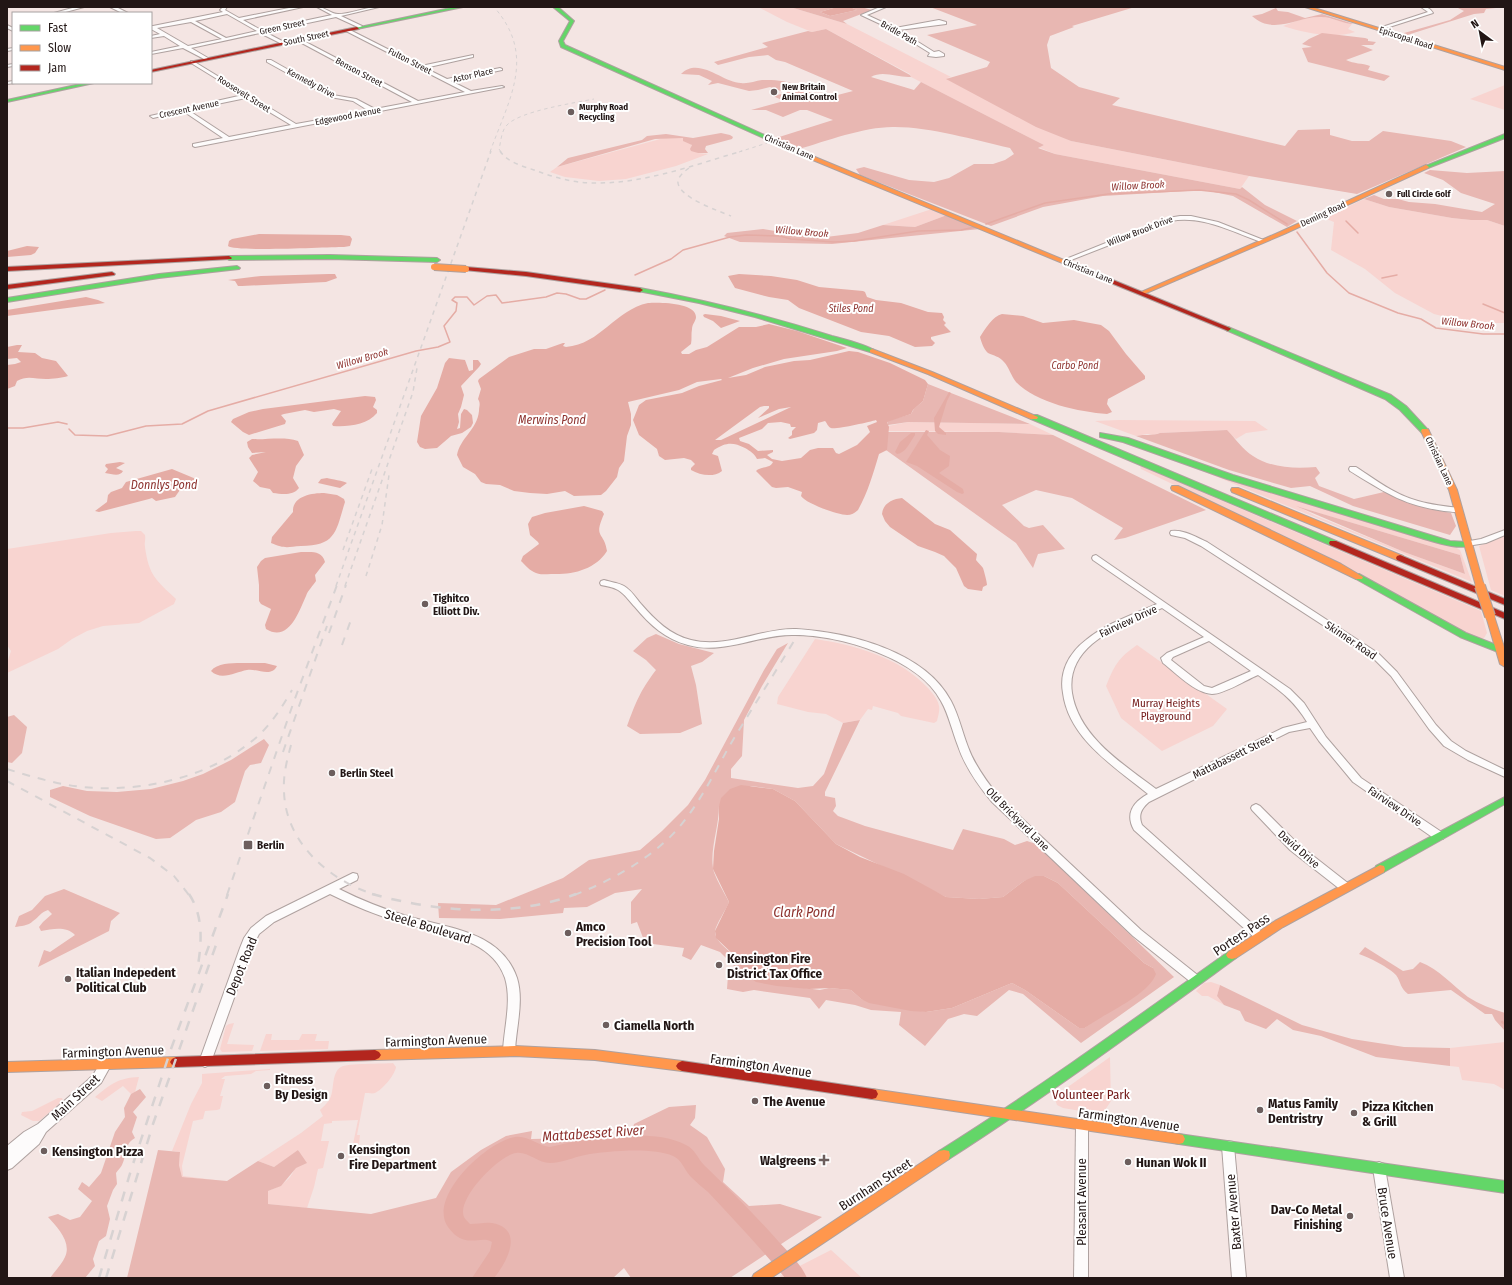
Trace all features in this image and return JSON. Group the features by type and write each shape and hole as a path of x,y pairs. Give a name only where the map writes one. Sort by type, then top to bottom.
{"main road":[{"name":"South Street","path":"152,71 348,30 438,9 461,7"},
{"name":"Christian Lane","path":"555,7 572,21 561,41 563,46 570,50 795,150 1367,387 1395,402 1417,421 1428,435 1451,486 1467,544 1505,664"},
{"name":"Episcopal Road","path":"1307,7 1505,69"},
{"path":"7,101 87,84"},
{"name":"Deming Road","path":"1142,293 1262,241 1407,175 1505,136"},
{"path":"7,282 132,267 273,257"},
{"path":"7,269 273,257 362,257 467,265 535,267 610,277 683,290 769,310"},
{"path":"7,287 88,276 192,267 278,262 349,264"},
{"path":"7,300 195,272 279,265 436,263"},
{"path":"467,265 591,282 676,296 747,312 863,347 918,368 1505,616"},
{"path":"1010,407 1030,419 1338,566 1463,635 1482,644 1500,650"},
{"path":"1467,544 1450,543 1424,536 1230,477 1125,440 1099,433 1505,602"},
{"name":"Porters Pass","path":"1007,1115 1260,936 1345,887 1505,800"},
{"name":"Farmington Avenue","path":"7,1067 205,1062 509,1051 575,1053 631,1059 1505,1187"},
{"name":"Burnham Street","path":"759,1278 904,1180 1007,1115"}],"street":[{"path":"60,12 82,7"},
{"path":"112,7 124,12"},
{"path":"239,19 301,7"},
{"path":"319,7 360,27"},
{"name":"Green Street","path":"152,53 226,40 261,31 377,7"},
{"name":"Bridle Path","path":"884,7 864,16 895,29 933,53"},
{"path":"1378,30 1431,13 1423,7"},
{"path":"223,8 227,13 282,43"},
{"path":"152,27 227,13"},
{"path":"191,20 226,40"},
{"path":"895,29 934,23"},
{"path":"152,27 206,59"},
{"name":"Fulton Street","path":"348,30 470,93"},
{"path":"152,37 164,35"},
{"name":"Benson Street","path":"300,40 418,104"},
{"path":"422,67 471,56"},
{"name":"Kennedy Drive","path":"270,61 332,96 354,100 374,111"},
{"name":"Roosevelt Street","path":"193,62 295,126"},
{"name":"Astor Place","path":"446,81 500,69"},
{"name":"Edgewood Avenue","path":"195,145 502,87"},
{"name":"Crescent Avenue","path":"153,116 248,96"},
{"path":"185,110 228,139"},
{"name":"Willow Brook Drive","path":"1064,262 1170,219 1179,217 1202,219 1262,241"},
{"path":"1353,469 1407,500 1424,505 1458,510"},
{"path":"1467,544 1483,541 1505,532"},
{"name":"Skinner Road","path":"1174,533 1188,536 1204,544 1375,655 1394,672 1441,737 1467,755 1505,774"},
{"path":"1096,558 1162,605"},
{"name":"Old Brickyard Lane","path":"604,582 621,588 662,630 678,639 688,642 723,645 780,633 804,633 879,649 898,657 919,669 930,678 947,700 969,761 996,800 1137,933 1196,980"},
{"name":"Fairview Drive","path":"1155,794 1097,746 1081,728 1070,708 1067,698 1066,679 1072,660 1094,637 1162,605 1258,671 1294,698 1322,739 1357,780 1439,836"},
{"path":"1209,638 1170,655 1166,658 1166,661 1201,688 1212,691 1218,690 1258,671"},
{"name":"Mattabassett Street","path":"1155,794 1286,730 1313,724"},
{"path":"1155,794 1142,802 1137,808 1134,814 1138,827 1260,936"},
{"name":"David Drive","path":"1256,808 1294,847 1345,887"},
{"name":"Depot Road","path":"205,1062 251,936 260,926 270,919 354,877"},
{"name":"Steele Boulevard","path":"330,889 362,904 397,917 467,936 482,943 495,952 507,968 512,982 509,1051"},
{"name":"Main Street","path":"7,1164 15,1150 37,1138 42,1128 97,1079 105,1065"},
{"name":"Pleasant Avenue","path":"1081,1278 1082,1125"},
{"name":"Baxter Avenue","path":"1228,1146 1239,1278"},
{"name":"Bruce Avenue","path":"1379,1168 1397,1278"}],"green space":[{"path":"758,7 790,7 847,24 951,77 947,78 1071,141 1249,176 1240,189 1055,154 1038,147 1044,145 911,77 910,74 826,29 812,32 787,22"},
{"path":"1320,16 1352,24 1348,29 1355,32 1328,35 1300,31 1283,26 1299,20"},
{"path":"1505,85 1505,110 1470,99"},
{"path":"664,138 684,138 698,153 708,154 676,166 626,179 599,181 565,177 550,172 557,167"},
{"path":"1364,199 1389,207 1452,218 1487,220 1505,226 1505,323 1470,323 1434,314 1395,293 1365,269 1331,250 1334,222 1324,218"},
{"path":"932,209 947,215 915,227 883,225"},
{"path":"1095,421 1255,421 1268,430 1246,433 1236,439 1226,430 1160,433 1136,436"},
{"path":"908,422 1030,424 1053,435 999,432 888,431 888,426"},
{"path":"1188,465 1455,547 1460,550 1472,582","holes":["1299,507 1460,555 1465,574 1404,552 1316,516"]},
{"path":"1140,466 1481,611 1487,633 1484,638 1479,639 1324,557 1141,469"},
{"path":"141,531 145,535 145,546 151,571 158,582 176,599 174,604 139,623 103,626 87,631 58,649 7,673 7,663 11,651 7,645 7,549 111,533"},
{"path":"1505,536 1505,596 1491,590 1479,546"},
{"path":"815,639 861,649 890,660 904,668 928,688 936,699 939,708 937,721 934,723 901,716 898,713 873,706 872,710 868,709 860,720 843,723 826,714 808,712 777,704 778,697"},
{"name":"Murray Heights Playground","path":"1137,645 1227,709 1213,726 1162,751 1121,718 1106,686 1117,663 1125,654"},
{"path":"1211,982 1220,985 1217,996 1224,1005 1208,996 1202,996 1196,991 1204,983"},
{"path":"234,1023 227,1044 254,1045 252,1051 222,1052 220,1049 226,1026"},
{"path":"266,1034 272,1034 271,1040 299,1040 302,1034 317,1034 315,1041 329,1041 328,1049 260,1051"},
{"path":"1505,1042 1505,1090 1494,1084 1462,1080 1459,1067 1450,1066 1450,1048"},
{"name":"Volunteer Park","path":"1110,1057 1111,1101 1105,1110 1105,1115 1063,1108 1057,1105 1055,1099 1058,1094"},
{"path":"393,1063 396,1067 395,1070 391,1078 384,1086 375,1093 365,1093 357,1135 360,1135 359,1144 353,1144 358,1120 332,1121 332,1123 324,1124 321,1141 329,1141 323,1168 318,1169 307,1208 268,1204 268,1191 287,1181 291,1176 296,1165 299,1150 274,1167 258,1161 301,1133 323,1116 320,1110 330,1098 338,1069 350,1065"},
{"path":"270,1069 256,1071 251,1074 225,1076 221,1079 225,1079 220,1096 223,1096 220,1109 205,1111 203,1119 193,1121 182,1166 183,1176 223,1181 182,1177 179,1165 180,1152 172,1151 191,1104 202,1083 202,1074"},
{"path":"139,1077 135,1092 131,1094 123,1086 102,1101 95,1097 115,1082"},
{"path":"58,1098 62,1098 63,1101 39,1121 33,1121 21,1115 22,1112 32,1111"},
{"path":"831,1250 862,1278 781,1278 780,1276"}],"shaded area":[{"path":"790,7 837,7 820,12 830,16 857,10 850,7 861,7 872,10 843,21 847,24"},
{"path":"930,7 1135,7 1072,26 1074,27 1050,36 1047,45 1051,68 1079,87 1120,98 1112,105 1285,146 1298,130 1330,129 1330,135 1352,141 1369,141 1383,131 1451,141 1466,147 1357,194 1249,176 1071,141 1036,127 946,79 987,67 990,62 927,35 977,25"},
{"path":"1456,7 1496,8 1486,9 1484,13 1474,14 1404,36 1397,35 1450,20 1464,11"},
{"path":"1276,8 1278,11 1288,12 1305,18 1322,14 1354,24 1329,18 1312,17 1277,25 1260,22 1252,16 1262,14"},
{"path":"826,29 910,75 911,77 880,74 871,77 914,90 921,82 1044,145 1038,148 1055,154 1240,189 1242,187 1265,205 1297,221 1287,227 1233,196 1204,190 1103,196 1043,207 991,226 860,175 856,169 864,167 909,180 934,182 949,178 974,164 993,164 1005,160 1014,154 1010,148 923,129 884,127 859,131 799,149 776,138 833,120 807,110 800,110 783,117 766,110 751,110 784,101 773,96 786,93 770,87 749,91 718,83 708,85 712,81 699,75 681,74 688,69 695,68 703,69 734,82 749,83 762,80 772,80 788,82 826,98 853,91 785,62 776,60 768,55 749,57 718,65 714,62 768,47 762,43 808,31 812,32"},
{"path":"1322,33 1365,38 1368,39 1368,41 1376,42 1373,45 1361,45 1373,50 1346,60 1370,66 1368,70 1390,76 1384,81 1308,62 1302,48 1312,47 1302,44"},
{"path":"721,133 733,137 732,139 706,146 705,149 708,153 691,151 690,149 692,145 683,141 683,138 655,139 557,167 568,158 642,140 647,136 666,134 693,138"},
{"path":"1430,170 1467,173 1505,171 1505,226 1487,220 1452,218 1389,207 1364,199 1374,195 1384,199 1398,199 1409,202 1435,204 1482,212 1495,204 1461,193 1443,180 1424,173"},
{"path":"947,215 980,229 832,244 740,242 724,236 727,233 763,229 818,238 858,233 883,225 915,227"},
{"path":"928,384 1030,424 908,422 888,425 887,421 911,414 923,401"},
{"path":"1227,430 1246,451 1267,463 1283,467 1316,467 1320,473 1315,478 1319,486 1354,499 1384,492 1425,508 1451,513 1456,526 1450,535 1353,506 1310,486 1291,488 1229,470 1136,436 1160,433"},
{"path":"888,432 999,432 1053,435 1206,510 1125,538 1114,540 1123,528 1072,498 1036,490 1002,505 1024,526 1029,528 1043,525 1065,549 1038,554 1033,568 1016,543 886,450"},
{"path":"1296,506 1460,555 1465,574 1404,552"},
{"path":"656,634 679,644 714,653 702,662 691,666 696,685 702,724 680,733 640,734 627,726 639,697 656,670 646,660 633,651 647,638"},
{"path":"788,643 762,686 744,720 742,756 731,769 731,778 798,788 813,786 824,774 843,723 860,720 825,792 825,796 835,798 836,806 833,811 838,816 865,826 953,850 963,829 1004,839 1015,845 1027,841 1036,844 1174,977 1081,1043 1023,994 1009,990 977,1016 964,1014 948,1019 925,1046 899,1025 901,1012 871,1010 855,1005 826,1000 819,1009 810,998 754,990 743,992 727,989 728,975 737,969 720,952 701,945 691,960 682,956 684,948 645,943 637,922 631,924 631,902 642,889 615,893 587,907 564,908 563,913 500,919 439,918 438,903 496,905 563,878 589,860 640,850 688,805 705,780 764,670 777,649","holes":["751,786 773,789 795,801 836,844 946,897 979,899 1003,897 1024,881 1044,876 1058,883 1144,963 1153,968 1085,1028 1079,1028 1025,990 1012,983 952,1008 926,1012 861,999 851,990 829,988 820,990 797,987 740,966 735,957 718,940 715,931 729,902 717,880 712,860 719,806"]},
{"path":"14,715 27,727 22,753 12,763 7,762 7,717"},
{"path":"264,739 269,745 261,763 250,765 245,771 235,802 221,812 196,820 170,838 156,839 90,816 50,797 50,790 63,786 87,791 117,792 151,789 183,781 203,774 231,760"},
{"path":"64,889 120,913 111,921 109,931 38,967 44,950 50,952 75,935 68,930 63,929 41,931 39,927 52,914 48,910 29,924 15,927 19,916 32,910 45,896"},
{"path":"1365,947 1403,971 1413,969 1420,962 1427,965 1468,997 1505,1013 1505,1031 1495,1020 1492,1014 1485,1014 1451,990 1408,994 1403,989 1398,978 1393,972 1379,963 1359,954"},
{"path":"1220,985 1302,1025 1352,1039 1404,1047 1450,1048 1450,1066 1376,1057 1321,1036 1293,1030 1277,1019 1266,1029 1245,1021 1240,1011 1224,1005 1217,996"},
{"path":"140,1089 146,1097 133,1112 137,1117 132,1132 135,1138 129,1143 124,1161 116,1173 117,1184 107,1206 110,1219 106,1236 99,1241 93,1259 95,1266 85,1278 50,1278 64,1260 67,1246 62,1235 48,1217 58,1214 70,1220 80,1217 92,1201 78,1189 82,1182 89,1187 101,1173 115,1132 125,1117 124,1108 131,1094"},
{"path":"696,1105 695,1118 690,1125 707,1137 725,1169 723,1182 749,1206 780,1204 822,1217 730,1278 631,1278 624,1268 613,1278 127,1278 158,1150 180,1152 179,1165 182,1177 227,1181 258,1161 274,1167 298,1150 307,1163 296,1168 281,1186 268,1191 268,1204 371,1214 436,1198 451,1172 481,1150 506,1136 532,1131 531,1139 631,1137 634,1124 669,1107"}],"water":[{"path":"837,7 850,7 857,10 830,16 820,12"},
{"path":"259,234 341,235 350,236 352,239 350,246 344,247 247,249 228,246 229,241 232,239"},
{"path":"27,246 39,247 35,253 31,255 7,257 7,251"},
{"path":"335,274 337,278 326,282 238,286 235,281 228,280 261,276"},
{"name":"Stiles Pond","path":"739,274 771,276 797,280 819,287 863,291 867,297 876,300 901,303 928,312 942,313 944,317 943,320 946,323 944,325 951,332 931,337 935,343 932,346 915,347 889,336 861,332 799,308 788,300 769,297 735,288 728,276"},
{"path":"86,297 105,303 7,316 7,310"},
{"name":"Merwins Pond","path":"648,303 667,303 690,308 694,312 696,317 692,327 691,344 681,352 682,354 689,354 707,347 739,327 756,327 769,324 797,331 847,348 837,351 784,359 753,368 728,378 746,375 765,367 794,361 810,360 849,351 858,352 890,363 925,380 928,384 923,401 913,410 911,414 887,422 889,427 887,450 879,454 867,490 858,510 853,514 848,515 822,508 809,502 801,496 802,492 788,487 772,487 756,471 760,468 770,466 773,462 765,458 757,459 752,452 741,446 726,444 714,450 712,454 718,456 722,471 711,475 706,475 691,470 695,464 691,460 684,458 665,460 659,456 657,449 639,435 633,420 639,405 646,400 682,393 699,386 722,380 721,379 697,382 679,390 628,402 631,414 631,425 627,436 624,461 619,468 617,477 601,495 574,496 565,491 547,494 514,491 500,485 481,482 475,474 463,467 457,455 461,444 478,418 480,405 478,399 481,389 478,381 479,379 509,357 534,349 546,349 563,343 565,343 563,346 566,347 578,345 589,340 599,334 626,312","holes":["769,406 769,408 758,418 779,409 791,407 721,440 715,440 760,407","876,420 877,422 867,426 870,432 857,445 839,454 836,453 833,448 818,448 810,450 801,458 782,461 772,459 767,455 773,452 773,450 758,451 749,444 740,441 739,438 762,429 768,423 781,422 790,424 791,427 796,427 792,431 792,435 788,438 790,439 814,433 817,430 818,423 825,421 829,427 834,428 852,426"]},
{"path":"705,314 740,321 721,328 713,321 704,317 703,315"},
{"name":"Carbo Pond","path":"1002,314 1023,316 1043,323 1074,320 1101,325 1109,331 1145,376 1145,379 1108,399 1107,404 1112,412 1107,414 1072,409 1035,396 1016,382 1004,362 998,357 988,353 982,343 980,337 984,330 995,317"},
{"path":"22,345 18,352 35,353 42,358 56,361 68,376 48,379 24,378 17,381 15,386 7,389 7,365 21,362 17,358 7,359 7,347"},
{"path":"449,358 465,360 469,371 473,370 473,360 478,360 481,364 461,386 464,395 458,414 459,422 457,429 460,428 461,414 464,409 472,415 473,423 471,427 462,433 451,436 437,448 425,449 420,447 417,442 421,416 437,388 445,363"},
{"path":"949,392 951,393 939,427 946,433 946,435 938,434 935,431 934,418"},
{"path":"365,396 375,397 376,400 373,407 377,410 377,413 363,423 333,426 332,424 341,411 334,409 314,412 305,410 284,414 281,415 286,421 285,424 249,435 231,422 233,419 249,412 263,409"},
{"path":"926,430 929,431 927,435 940,450 950,456 949,466 939,473 963,489 964,493 962,494 957,492 917,466 906,462"},
{"path":"911,433 915,433 915,435 903,452 897,454 895,452 900,442"},
{"path":"281,438 298,441 304,455 296,466 293,478 299,488 297,491 287,494 273,493 270,489 260,487 253,481 258,472 249,458 252,455 266,452 252,453 247,442 252,439"},
{"path":"120,462 125,463 116,468 123,471 122,473 116,475 105,473 108,469 105,466 106,464"},
{"name":"Donnlys Pond","path":"172,469 196,479 182,487 175,497 156,501 152,498 99,512 95,511 107,502 108,495 111,492 122,488 126,482"},
{"path":"327,478 347,483 340,488 318,483 321,479"},
{"path":"324,493 337,495 344,499 345,502 337,528 328,539 322,543 313,545 289,547 283,547 271,543 272,537 293,512 296,502 299,499 304,496"},
{"path":"902,498 935,524 950,530 977,554 976,560 983,568 987,584 983,587 982,591 968,589 964,586 956,568 944,556 918,546 890,527 882,514 884,507 886,504 895,499"},
{"path":"584,506 602,511 604,514 599,531 606,545 607,551 596,563 590,567 567,574 538,574 528,568 521,561 523,556 539,544 530,535 528,524 532,517 545,513"},
{"path":"301,552 316,552 324,558 325,562 315,575 316,581 308,592 296,617 287,629 281,632 274,632 266,629 265,625 271,609 261,604 259,601 257,567 265,558"},
{"path":"229,663 265,663 277,666 274,670 268,672 247,670 224,676 215,674 211,671 217,666"},
{"name":"Clark Pond","path":"741,785 773,789 795,801 836,844 860,857 904,874 946,897 979,899 1003,897 1024,881 1035,876 1044,876 1058,883 1144,963 1153,968 1156,974 1152,982 1135,997 1085,1028 1079,1028 1025,990 1012,983 952,1008 926,1012 911,1011 869,1003 861,999 851,990 829,988 809,989 777,986 756,982 746,975 740,966 739,960 716,938 715,931 729,902 713,869 719,819 719,806 721,798 730,789"}],"waterway":[{"name":"Willow Brook","path":"986,224 1045,203 1108,194 1199,190 1236,194 1249,200 1287,224"},
{"path":"1346,221 1358,233"},
{"name":"Willow Brook","path":"635,275 671,259 683,250 730,237 746,235 780,236 791,239 834,242 854,241 918,231 961,230 975,227"},
{"name":"Willow Brook","path":"1297,232 1327,273 1349,293 1398,313 1421,319 1436,328 1483,334 1505,334"},
{"path":"1382,278 1397,275"},
{"name":"Willow Brook","path":"69,429 75,435 107,436 146,426 182,424 208,411 416,351 438,347 450,342 444,326 456,311 457,303 452,300 455,297 467,297 474,305 487,296 496,295 502,303 546,297 557,293 566,294 580,299 586,299 605,290"},
{"path":"1483,304 1505,313"},
{"name":"Willow Brook","path":"7,428 23,428 58,422 67,424"},
{"name":"Mattabesset River","path":"482,1278 499,1255 501,1248 499,1236 493,1232 466,1232 455,1221 453,1209 458,1196 466,1183 477,1170 489,1159 510,1146 526,1146 539,1153 550,1155 585,1147 620,1143 648,1143 661,1145 672,1147 684,1153 696,1169 767,1242 797,1278"}],"railway":[{"path":"490,152 511,96 517,60 514,43 507,25 494,7"},
{"path":"501,152 499,149 504,130 507,125 514,120 548,108 594,99"},
{"path":"739,152 767,143"},
{"path":"336,586 491,151"},
{"path":"500,151 511,161 548,175 578,182 593,183 631,180 669,173 742,151"},
{"path":"689,168 682,174 678,181 680,189 692,199 731,216"},
{"path":"345,586 413,392 417,368"},
{"path":"343,550 372,469"},
{"path":"366,576 382,525 389,475"},
{"path":"227,895 293,704 337,585"},
{"path":"329,633 346,585"},
{"path":"342,645 352,617"},
{"path":"283,752 327,626"},
{"path":"574,895 624,872 658,848 678,829 695,806 730,745 794,641"},
{"path":"7,769 40,779 85,787 118,788 161,783 202,770 241,750 268,726 292,690"},
{"path":"291,745 285,773 284,791 286,810 292,827 301,843 326,869 359,889 376,895"},
{"path":"7,781 150,858 174,876 189,895"},
{"path":"189,894 194,902 199,919 201,937 198,965"},
{"path":"99,1278 131,1170 171,1049 228,894"},
{"path":"376,895 422,905 475,910 527,907 552,902 576,894"},
{"path":"106,1278 153,1124 216,945"}],"traffic: fast":[{"path":"357,28 461,7"},
{"path":"555,7 572,21 561,41 563,46 810,157"},
{"path":"7,101 87,84"},
{"path":"1426,167 1505,136"},
{"path":"229,258 330,257 437,260"},
{"path":"7,300 159,276 237,268"},
{"path":"640,290 728,308 872,351"},
{"path":"1228,329 1388,397 1403,408 1425,431"},
{"path":"1034,417 1333,543"},
{"path":"1103,435 1125,440 1230,477 1424,536 1450,543 1467,544"},
{"path":"1359,577 1463,635 1501,650"},
{"path":"1380,869 1505,800"},
{"path":"944,1155 1007,1115 1088,1059 1232,955"},
{"path":"1179,1139 1505,1187"}],"traffic: slow":[{"path":"1307,7 1505,69"},
{"path":"810,157 1091,273"},
{"path":"1142,293 1282,233 1426,167"},
{"path":"434,267 466,269"},
{"path":"872,351 930,373 1034,417"},
{"path":"1425,431 1453,490 1480,586"},
{"path":"1175,488 1359,577"},
{"path":"1235,490 1400,558"},
{"path":"1480,586 1490,616"},
{"path":"1490,616 1505,664"},
{"path":"1232,955 1279,924 1380,869"},
{"path":"375,1055 515,1051 595,1055 682,1066"},
{"path":"7,1067 176,1062"},
{"path":"872,1094 1179,1139"},
{"path":"759,1278 944,1155"}],"traffic: jam":[{"path":"152,71 357,28"},
{"path":"7,269 229,258"},
{"path":"466,269 526,274 640,290"},
{"path":"1091,273 1228,329"},
{"path":"7,287 112,274"},
{"path":"1333,543 1505,616"},
{"path":"1400,558 1505,602"},
{"path":"176,1062 375,1055"},
{"path":"682,1066 872,1094"}],"place":[{"name":"New Britain Animal Control","path":"774,92"},
{"name":"Murphy Road Recycling","path":"571,112"},
{"name":"Full Circle Golf","path":"1389,194"},
{"name":"Tighitco Elliott Div.","path":"425,604"},
{"name":"Berlin Steel","path":"332,773"},
{"name":"Berlin","path":"248,845"},
{"name":"Amco Precision Tool","path":"568,933"},
{"name":"Kensington Fire District Tax Office","path":"719,965"},
{"name":"Italian Indepedent Political Club","path":"68,979"},
{"name":"Ciamella North","path":"606,1025"},
{"name":"Fitness By Design","path":"267,1086"},
{"name":"The Avenue","path":"755,1101"},
{"name":"Matus Family Dentristry","path":"1260,1110"},
{"name":"Pizza Kitchen & Grill","path":"1354,1113"},
{"name":"Kensington Pizza","path":"44,1151"},
{"name":"Kensington Fire Department","path":"341,1156"},
{"name":"Walgreens","path":"824,1160"},
{"name":"Hunan Wok II","path":"1128,1162"},
{"name":"Dav-Co Metal Finishing","path":"1350,1216"}]}
